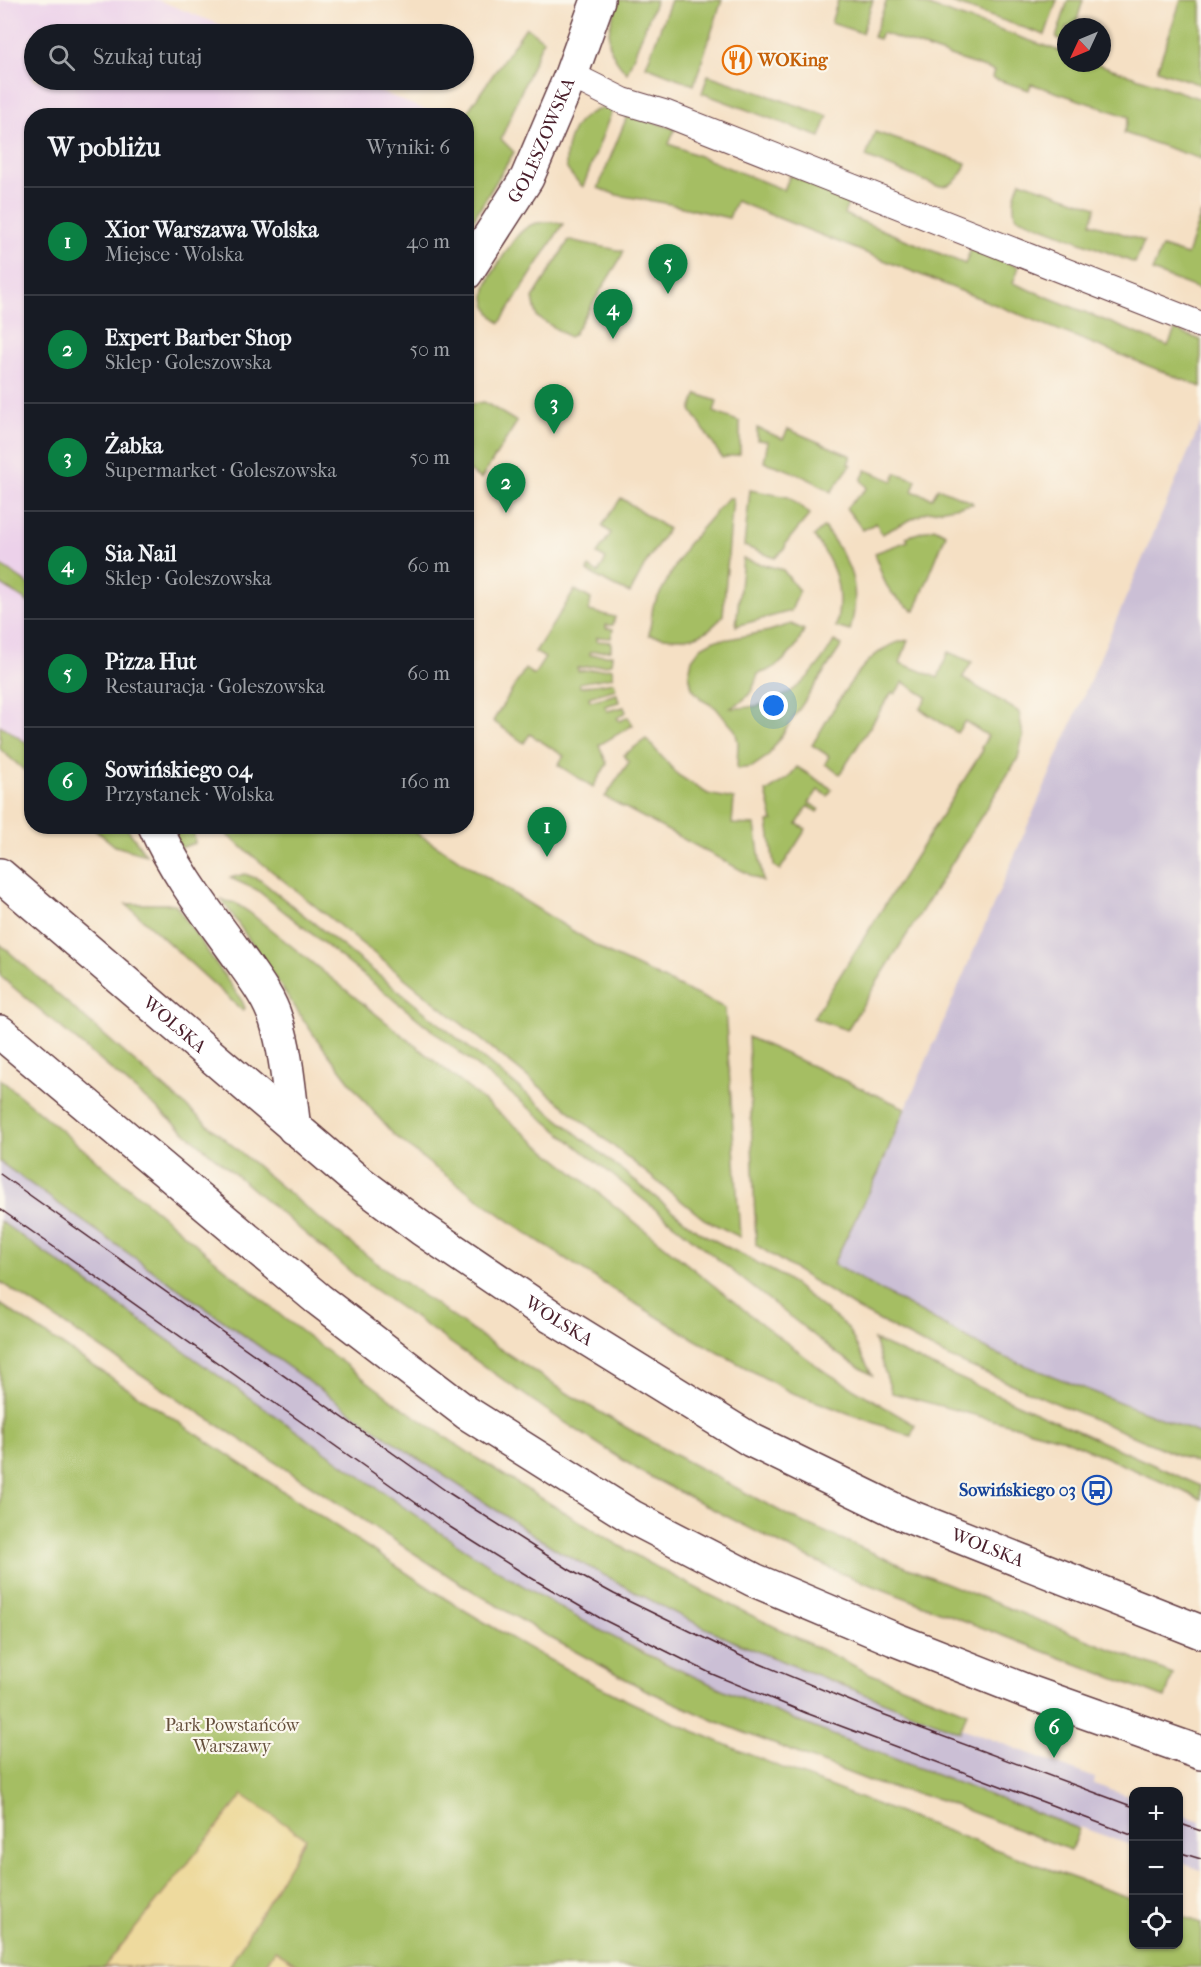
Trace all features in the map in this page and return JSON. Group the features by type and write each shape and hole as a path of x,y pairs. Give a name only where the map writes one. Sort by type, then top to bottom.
{"main road":[{"name":"GOLESZOWSKA","path":"474,261 527,178 571,75 598,0"},
{"path":"158,834 193,891 264,994 276,1019 285,1058 294,1128"},
{"name":"WOLSKA","path":"0,875 355,1179 422,1229 552,1317 751,1440 903,1514 1201,1632"},
{"path":"0,1032 318,1299 448,1399 632,1517 754,1580 894,1639 1026,1691 1201,1753"}],"lane":[{"path":"571,75 623,101 667,114 1201,325"}],"shaded area":[{"path":"0,0 158,0 218,24 24,24 24,90 377,90 421,108 24,108 24,741 0,725"},
{"path":"1201,423 1201,1434 822,1286 878,1173"},
{"path":"0,1162 408,1452 557,1550 626,1588 739,1644 915,1715 959,1731 961,1728 1095,1778 1094,1784 1129,1797 1129,1845 1080,1827 1079,1829 808,1725 717,1687 602,1631 479,1559 0,1221"},
{"path":"1183,1816 1201,1821 1201,1870 1183,1863"}],"green space":[{"path":"619,0 656,0 627,73 613,55 609,38 609,30"},
{"path":"671,0 722,0 694,85 646,66"},
{"path":"838,0 873,0 862,33 831,23"},
{"path":"887,0 911,0 1057,50 1057,72 1111,72 1111,68 1201,99 1201,159 1124,133 1129,117 1035,85 1031,84 1029,90 992,78 994,71 882,33 879,39 873,37"},
{"path":"943,0 1057,0 1045,35"},
{"path":"1068,0 1083,0 1078,18 1062,18"},
{"path":"1181,0 1201,0 1201,85 1157,70"},
{"path":"526,27 543,40 501,139 514,152 474,218 474,108 470,108"},
{"path":"708,75 828,116 820,137 702,93"},
{"path":"603,108 613,108 583,187 567,169 566,156 569,141 574,128 583,118"},
{"path":"628,114 675,129 669,144 784,190 790,175 850,199 844,214 965,264 971,249 1019,267 1013,283 1168,346 1175,330 1201,340 1201,387 736,201 729,218 665,203 617,195 598,188"},
{"path":"875,132 966,163 956,180 947,185 937,186 866,157"},
{"path":"1020,181 1096,207 1091,223 1144,241 1135,263 1016,217 1015,194"},
{"path":"1201,213 1201,290 1152,271 1162,247 1187,255"},
{"path":"540,222 563,224 500,323 487,307 485,299 492,275 510,245 521,232"},
{"path":"569,240 623,251 573,335 569,337 537,317 533,298"},
{"path":"697,394 717,401 714,412 740,422 740,454 722,458 691,410"},
{"path":"484,402 517,422 481,479 474,474 474,404"},
{"path":"757,428 783,439 788,429 851,456 848,464 851,465 831,492 799,474 764,462 768,441 757,440"},
{"path":"866,470 893,481 896,473 916,480 912,491 932,498 938,488 973,504 926,512 882,534 876,523 863,530 846,508 867,488 861,480"},
{"path":"750,490 788,497 810,514 775,558 744,546"},
{"path":"621,498 668,529 630,593 587,571 589,567 598,573 606,559 597,554 611,533 602,526"},
{"path":"728,498 733,498 723,615 707,631 699,635 671,638 649,635 653,606 687,545"},
{"path":"824,527 841,552 852,576 855,601 850,631 836,627 839,601 836,578 828,558 814,536"},
{"path":"934,528 946,534 915,611 892,593 884,580 875,553 908,541 906,537"},
{"path":"743,559 783,570 799,591 791,611 736,626"},
{"path":"0,565 24,581 24,599 0,584"},
{"path":"575,590 591,599 589,611 615,617 613,625 606,625 606,628 613,629 611,638 597,637 597,641 611,642 611,650 590,652 590,655 612,655 611,664 577,668 578,671 612,668 613,677 579,683 580,687 614,682 616,689 589,697 590,701 617,694 619,702 605,706 607,711 624,707 626,712 617,718 620,721 628,717 633,725 599,745 607,764 593,787 558,765 564,756 530,734 524,743 493,721 525,669 534,675 545,658 535,652"},
{"path":"791,624 804,630 797,645 780,663 758,674 749,695 731,708 765,704 779,698 793,690 815,669 834,641 842,645 768,756 752,767 737,769 738,742 735,730 715,707 702,700 692,688 689,674 692,659 701,647 714,640 769,631"},
{"path":"908,640 900,663 938,678 948,652 972,662 962,678 1019,712 1023,736 1018,758 847,1030 813,1018 983,750 981,748 988,736 965,721 957,733 920,709 927,697 903,682 895,694 892,692 840,774 825,764 829,756 812,745 851,681 877,654 892,645"},
{"path":"0,725 24,741 24,770 0,749"},
{"path":"646,739 678,775 708,794 734,799 732,824 755,825 763,882 605,797 629,762 624,755"},
{"path":"797,767 832,789 828,796 818,790 809,803 819,809 817,812 808,806 797,824 806,829 780,870 774,866 768,822 773,821 766,792 788,778"},
{"path":"100,834 131,834 146,855 115,846"},
{"path":"170,834 194,834 195,843 180,848"},
{"path":"226,834 418,834 608,953 725,1008 740,1237 704,1219"},
{"path":"245,874 260,880 699,1232 784,1277 847,1327 872,1375 839,1355 755,1289 257,890 230,878"},
{"path":"222,900 235,903 249,912 758,1321 824,1371 915,1425 911,1436 790,1392 696,1340 529,1235 430,1164 393,1134 366,1103 316,1038"},
{"path":"126,904 175,904 242,1001 245,1008 243,1011"},
{"path":"0,944 168,1091 316,1216 374,1261 476,1333 567,1393 660,1447 791,1517 896,1563 1173,1674 1165,1698 843,1574 643,1473 558,1418 358,1278 0,976"},
{"path":"748,1037 905,1108 878,1174 833,1264 994,1353 1201,1434 1201,1465 948,1357 859,1310 756,1245"},
{"path":"0,1079 285,1319 396,1403 478,1459 649,1563 702,1591 869,1673 967,1712 960,1732 739,1644 675,1613 557,1550 408,1452 0,1162"},
{"path":"0,1221 432,1527 559,1607 638,1650 746,1699 856,1744 1079,1829 1071,1850 938,1799 877,1784 722,1724 644,1689 549,1637 458,1582 0,1282"},
{"name":"Park Powstańców Warszawy","path":"0,1304 446,1599 551,1661 621,1698 762,1760 1002,1852 1129,1898 1129,1949 1183,1949 1183,1916 1201,1923 1201,1967 0,1967"},
{"path":"874,1340 1201,1486 1201,1499 1064,1439 892,1393"}],"sand":[{"path":"243,1795 305,1838 229,1967 104,1967"},
{"path":"275,1950 299,1965 297,1967 264,1967"}],"tram line":[{"path":"0,1174 449,1493 570,1570 741,1656 877,1712 1129,1805"},
{"path":"0,1209 450,1527 600,1618 712,1674 806,1713 1129,1834"},
{"path":"1183,1825 1201,1831"},
{"path":"1183,1854 1201,1859"}],"place":[{"name":"WOKing","path":"737,60"},
{"name":"Pizza Hut","path":"668,294"},
{"name":"Sia Nail","path":"613,339"},
{"name":"Żabka","path":"554,434"},
{"name":"Expert Barber Shop","path":"506,513"},
{"name":"Xior Warszawa Wolska","path":"547,857"},
{"name":"Sowińskiego 03","path":"1097,1490"},
{"name":"Sowińskiego 04","path":"1054,1758"}]}
